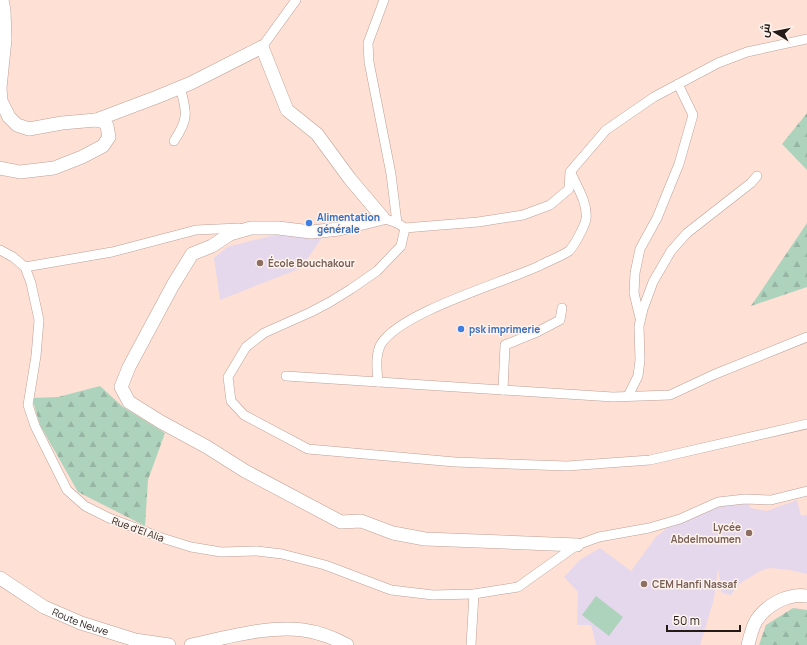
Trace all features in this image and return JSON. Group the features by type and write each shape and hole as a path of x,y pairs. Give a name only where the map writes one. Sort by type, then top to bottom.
{"street":[{"path":"2,0 4,10 5,39 0,88 1,101 9,117 17,125 29,129 62,123 96,120 157,97 262,48 296,0"},
{"path":"384,0 368,43 369,62 391,174 397,223"},
{"path":"262,48 287,110 317,134 350,179 383,218 397,223 405,228 478,222 523,214 550,205 569,189 570,172 606,130 654,97 718,63 747,52 807,39"},
{"path":"628,396 638,376 640,360 640,321 634,293 635,273 640,249 657,218 679,164 693,115 678,84"},
{"path":"174,141 182,129 186,110 180,87"},
{"path":"0,168 20,172 54,168 82,157 103,146 109,137 107,126 104,122 96,120"},
{"path":"378,382 377,359 381,344 390,333 412,319 442,304 520,274 570,250 586,219 585,203 570,172"},
{"path":"640,321 643,308 653,282 671,251 687,233 751,183 757,176"},
{"path":"0,250 13,257 25,268 112,252 196,230 278,228 311,232 339,228 383,218"},
{"path":"251,228 230,234 212,246 192,254 173,285 129,367 121,387 129,402 161,422 207,447 245,471 341,522 361,521 394,533 425,539 577,545"},
{"path":"405,228 401,246 377,271 330,302 264,333 246,347 228,378 231,401 244,415 308,449 455,462 567,466 650,460 807,424"},
{"name":"Rue d'El Alia","path":"25,268 31,283 39,320 36,356 28,405 35,426 67,490 85,506 108,518 191,547 221,552 257,551 282,554 325,565 391,590 433,595 474,594 518,587 577,545 599,537 649,528 680,519 718,502 745,499 771,500 807,494"},
{"path":"503,390 505,345 537,332 560,320 562,308"},
{"path":"286,376 605,396 670,396 713,375 807,337"},
{"name":"Route Neuve","path":"0,578 44,607 81,623 135,640 169,645"},
{"path":"471,645 474,594"},
{"path":"748,645 756,622 767,608 784,599 807,596"},
{"path":"191,645 233,636 278,629 304,630 329,637 347,645"}],"shaded area":[{"name":"École Bouchakour","path":"282,233 322,238 301,268 220,300 214,258 227,247"},
{"name":"CEM Hanfi Nassaf","path":"797,500 801,516 807,515 807,574 790,570 770,568 762,570 739,584 731,595 722,593 718,568 714,599 700,645 596,645 591,625 577,625 578,592 564,577 581,559 600,548 631,571 656,537 684,514 722,505 734,504 748,504 751,508 767,511"}],"green space":[{"path":"807,113 807,170 782,144"},
{"path":"807,223 807,287 751,306"},
{"path":"100,386 123,407 165,433 148,480 145,526 78,492 40,425 32,398 58,397"},
{"path":"596,596 623,617 609,636 582,615"},
{"path":"793,608 807,610 807,645 759,645 766,625"}],"place":[{"name":"Alimentation générale","path":"309,223"},
{"name":"École Bouchakour","path":"260,263"},
{"name":"psk imprimerie","path":"461,329"},
{"name":"Lycée Abdelmoumen","path":"749,533"},
{"name":"CEM Hanfi Nassaf","path":"644,584"}]}
